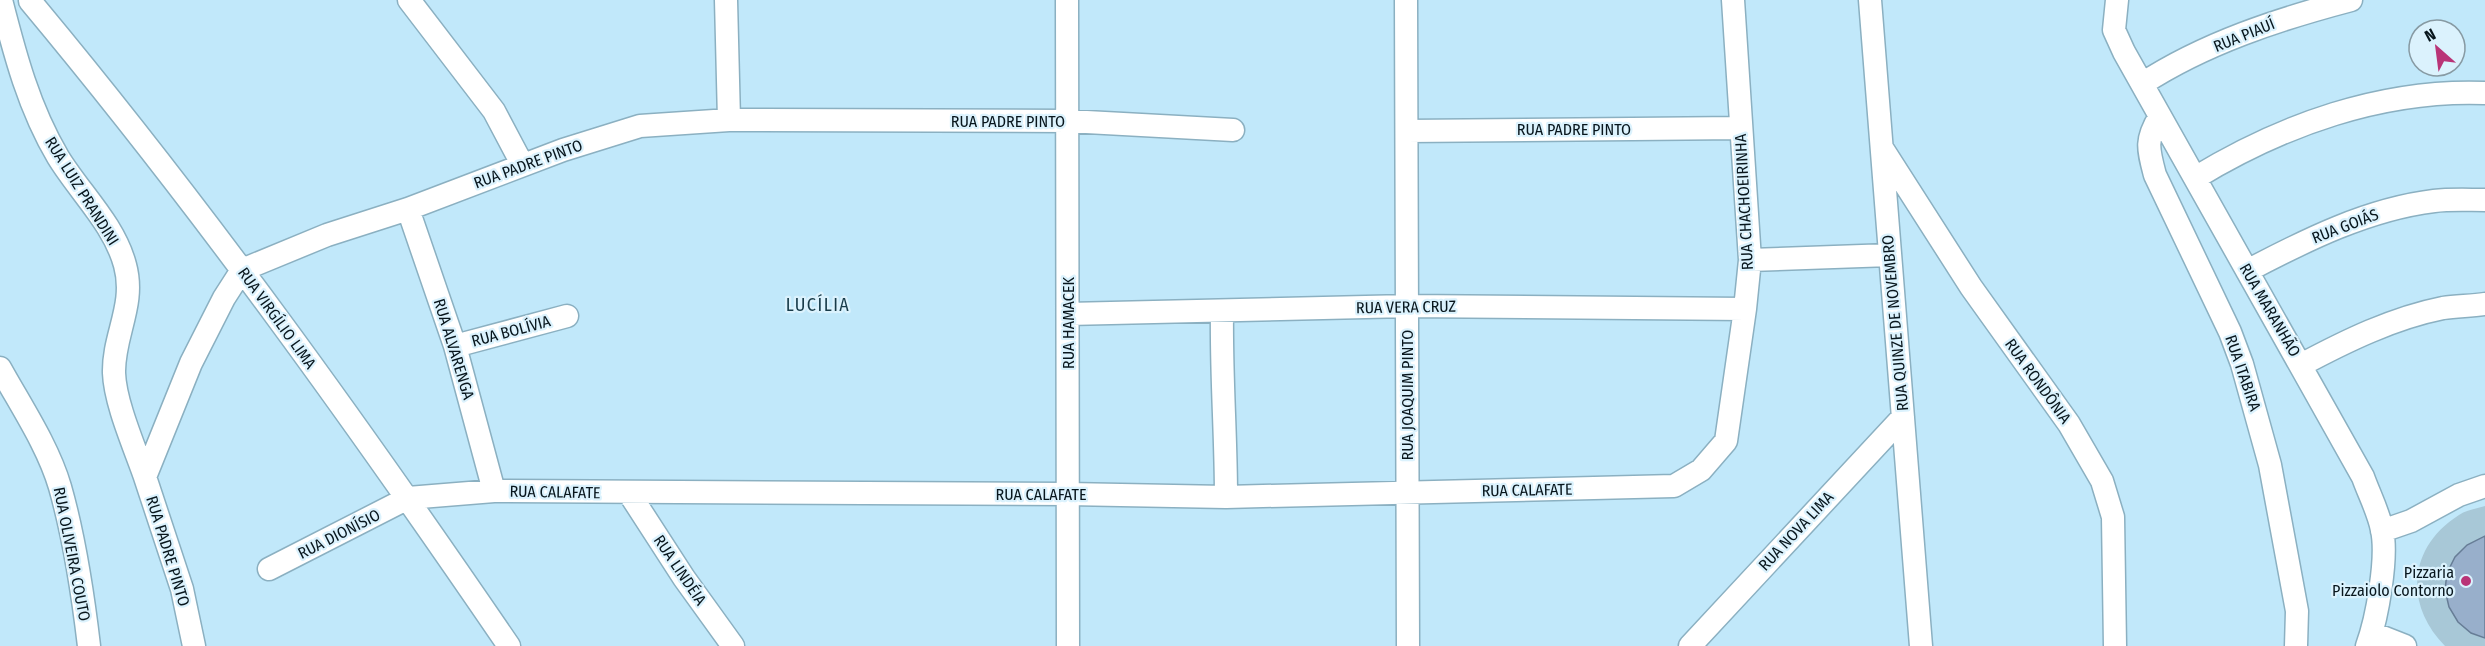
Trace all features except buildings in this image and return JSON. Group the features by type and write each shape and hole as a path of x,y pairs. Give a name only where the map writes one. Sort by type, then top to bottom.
{"street":[{"path":"409,0 494,111 522,164"},
{"path":"726,0 729,120"},
{"name":"RUA HAMACEK","path":"1067,0 1068,646"},
{"name":"RUA JOAQUIM PINTO","path":"1406,0 1408,646"},
{"name":"RUA CHACHOEIRINHA","path":"1674,486 1701,470 1726,441 1746,309 1750,260 1733,0"},
{"name":"RUA QUINZE DE NOVEMBRO","path":"1870,0 1921,646"},
{"name":"RUA MARANHÃO","path":"2117,0 2114,30 2160,117 2362,477 2382,531 2381,583 2370,640"},
{"name":"RUA PIAUÍ","path":"2142,84 2164,69 2263,25 2351,0"},
{"path":"2,9 32,1"},
{"name":"RUA VIRGÍLIO LIMA","path":"32,1 107,93 242,270 408,498 509,646"},
{"name":"RUA LUIZ PRANDINI","path":"2,9 18,65 36,115 59,159 85,193 110,233 125,264 128,307 114,371 116,392 145,477"},
{"path":"2195,178 2228,158 2283,132 2350,107 2453,92 2485,93"},
{"name":"RUA ITABIRA","path":"2160,117 2149,134 2149,156 2155,175 2230,332 2265,440 2296,611 2296,646"},
{"name":"RUA PADRE PINTO","path":"194,646 182,589 145,477 191,363 224,298 242,270 327,235 408,209 522,164 640,126 729,120 1068,122 1233,130"},
{"name":"RUA PADRE PINTO","path":"1407,130 1740,128"},
{"name":"RUA RONDÔNIA","path":"1880,144 1971,287 2069,424 2102,481 2113,518 2115,646"},
{"name":"RUA GOIÁS","path":"2247,271 2288,249 2371,214 2435,201 2485,200"},
{"name":"RUA ALVARENGA","path":"408,209 455,346 494,491"},
{"path":"1750,260 1890,255"},
{"path":"2301,365 2338,345 2394,322 2444,308 2485,304"},
{"name":"RUA VERA CRUZ","path":"1068,314 1408,306 1746,309"},
{"path":"1222,312 1221,362 1226,433 1226,497"},
{"name":"RUA BOLÍVIA","path":"455,346 567,316"},
{"name":"RUA OLIVEIRA COUTO","path":"0,368 45,449 60,486 85,612 89,646"},
{"name":"RUA NOVA LIMA","path":"1690,646 1903,417"},
{"name":"RUA CALAFATE","path":"408,498 494,491 1226,497 1674,486"},
{"path":"2382,531 2411,521 2459,495 2485,486"},
{"name":"RUA LINDÉIA","path":"628,493 684,578 733,646"},
{"name":"RUA DIONÍSIO","path":"269,569 408,498"},
{"path":"2370,640 2405,646"}],"shaded area":[{"path":"2485,506 2485,646 2445,646 2432,630 2423,613 2418,595 2421,560 2430,543 2442,528 2462,513"}],"place":[{"name":"Pizzaria Pizzaiolo Contorno","path":"2466,581"}],"district":[{"name":"LUCÍLIA","path":"818,305"}]}
